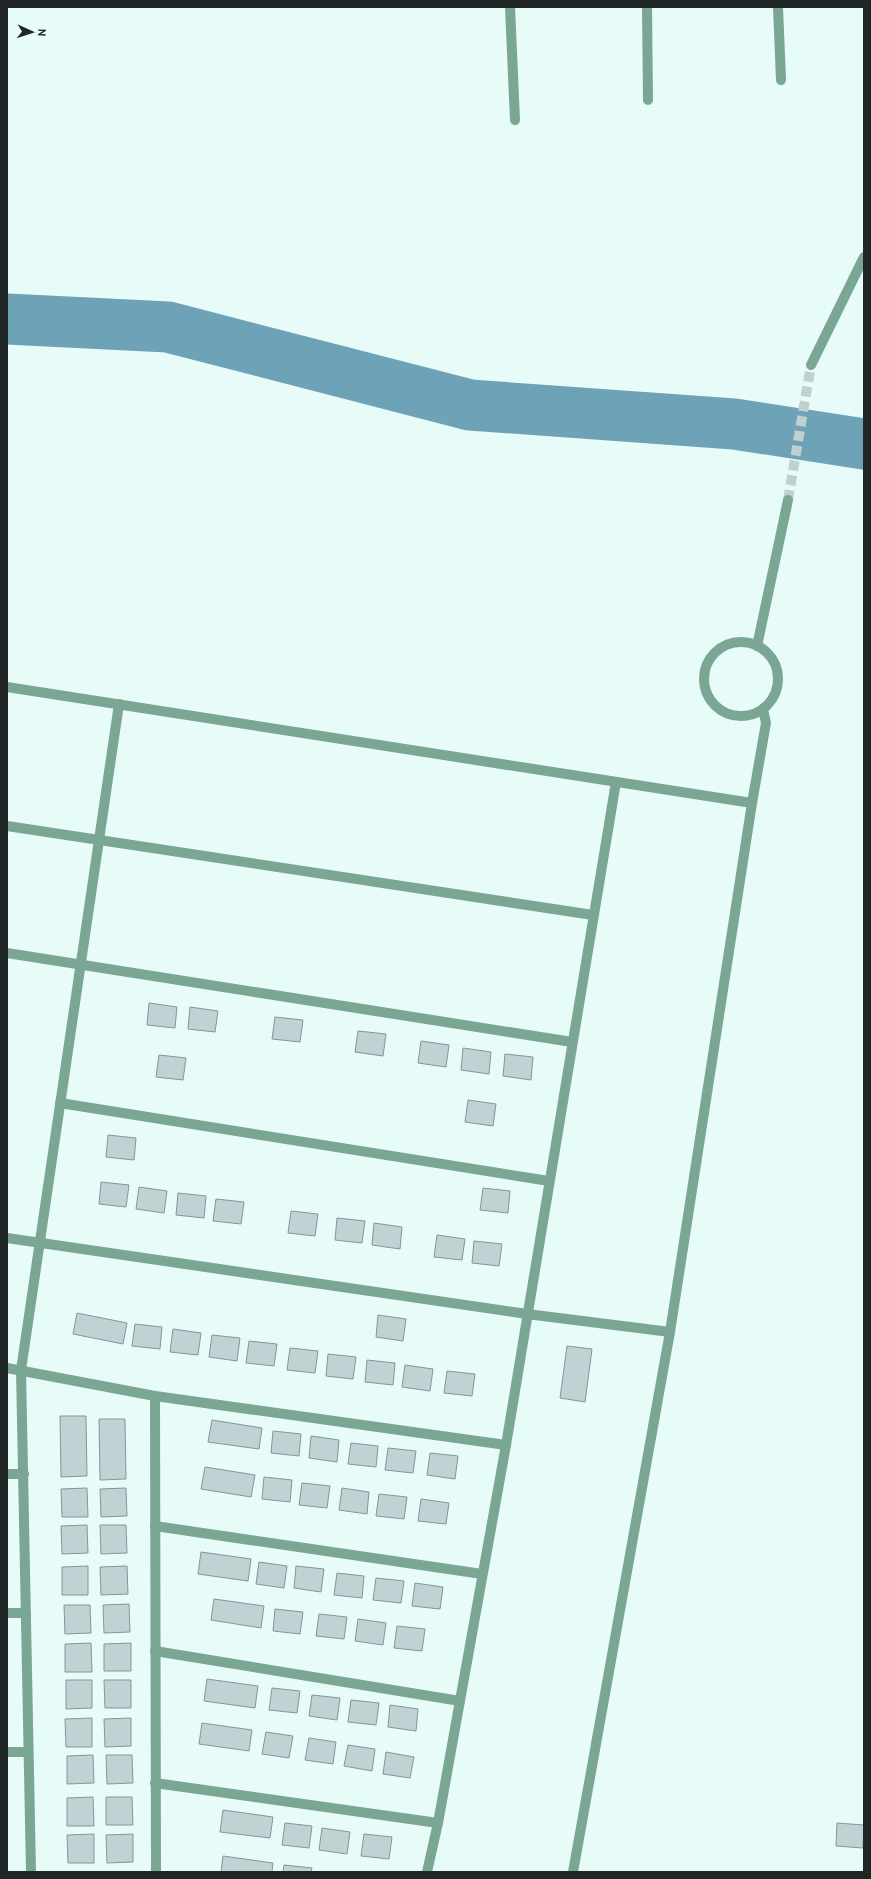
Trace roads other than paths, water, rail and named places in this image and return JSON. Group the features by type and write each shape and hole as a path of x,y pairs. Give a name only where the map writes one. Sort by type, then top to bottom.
{"street":[{"path":"510,7 515,120"},
{"path":"646,7 648,100"},
{"path":"778,7 781,80"},
{"path":"811,365 864,257"},
{"path":"757,646 788,500"},
{"path":"746,642 757,646 764,649 776,664 779,684 771,702 756,714 736,716 718,709 707,694 704,674 711,656 727,644 746,642"},
{"path":"7,687 752,803"},
{"path":"31,1872 21,1370 119,704"},
{"path":"573,1872 670,1332 752,803 766,723 763,709"},
{"path":"427,1872 438,1823 506,1445 616,782"},
{"path":"7,826 593,915"},
{"path":"7,953 572,1042"},
{"path":"60,1103 549,1182"},
{"path":"7,1238 527,1314 670,1332"},
{"path":"7,1368 156,1396 506,1445"},
{"path":"156,1396 156,1872"},
{"path":"7,1474 24,1474"},
{"path":"155,1526 482,1574"},
{"path":"7,1613 26,1613"},
{"path":"155,1651 460,1701"},
{"path":"7,1752 28,1752"},
{"path":"155,1783 438,1823"}],"waterway":[{"path":"7,319 168,327 470,405 734,424 864,444"}],"tunnel":[{"path":"788,500 811,365"}]}
